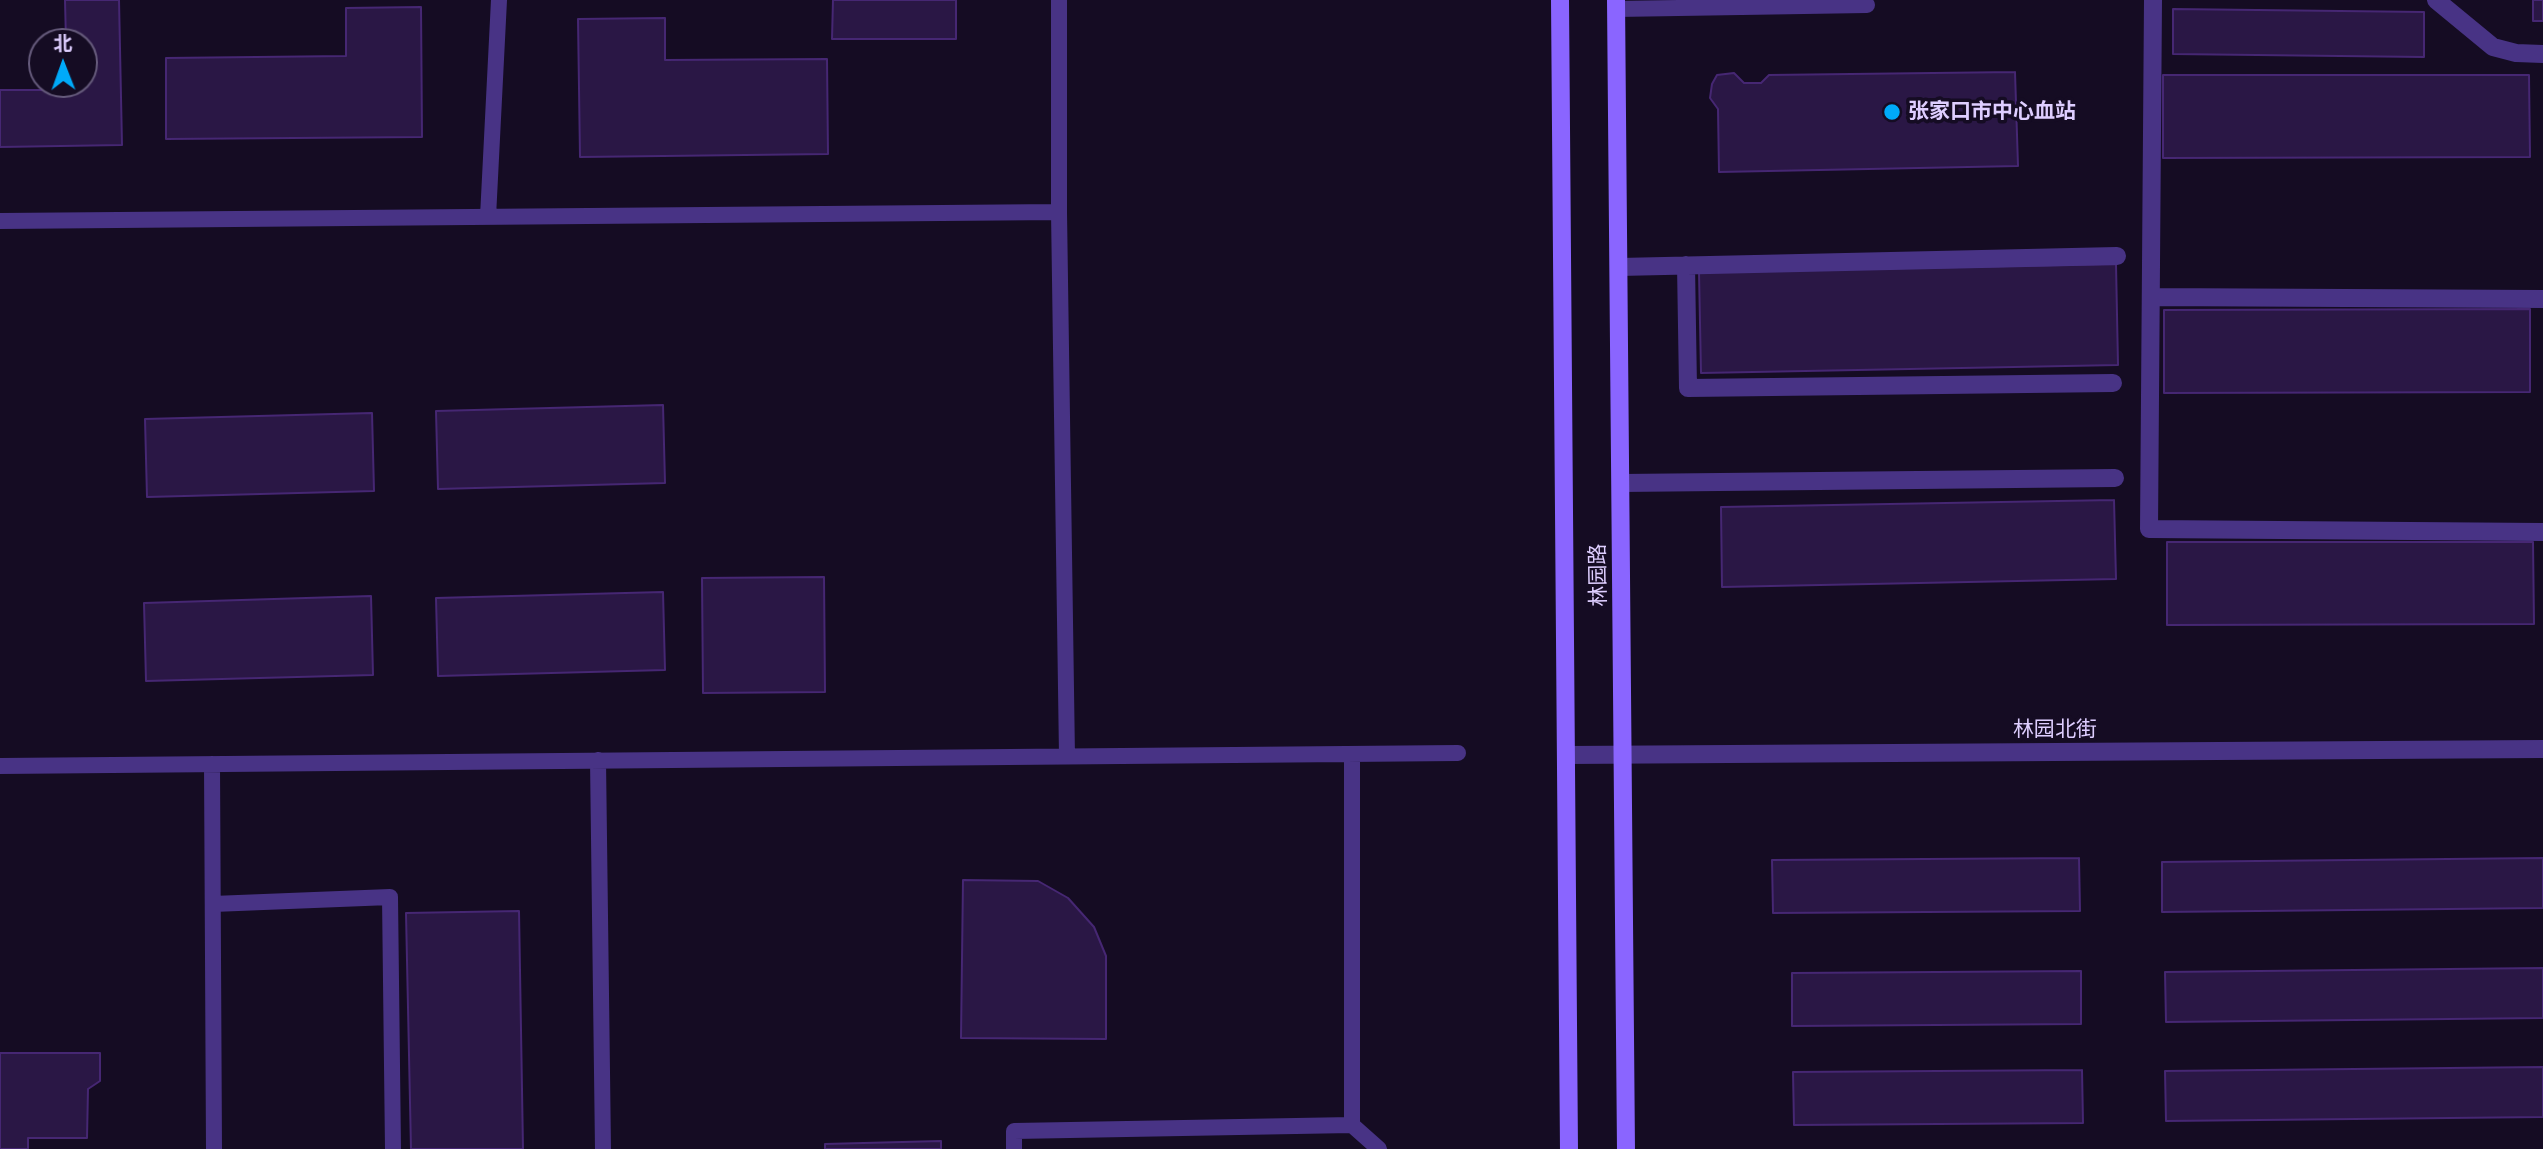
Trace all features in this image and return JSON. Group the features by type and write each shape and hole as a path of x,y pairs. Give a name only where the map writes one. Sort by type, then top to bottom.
{"main road":[{"name":"林园路","path":"1560,0 1570,1149"},
{"name":"林园路","path":"1616,5 1626,1149"}],"street":[{"path":"2153,0 2149,529 2543,531"},
{"path":"2436,0 2493,47 2516,53 2543,54"},
{"path":"1619,267 2117,256"},
{"path":"1686,265 1688,388 2113,383"},
{"path":"2151,297 2543,299"},
{"path":"1621,484 2115,478"},
{"name":"林园北街","path":"1567,755 2543,749"}],"lane":[{"path":"488,217 499,0"},
{"path":"1059,0 1059,212 1067,756"},
{"path":"1616,5 1867,5"},
{"path":"0,221 1059,212"},
{"path":"0,766 1458,752"},
{"path":"1352,754 1352,1125"},
{"path":"597,760 603,1149"},
{"path":"212,764 214,1149"},
{"path":"213,904 390,897 393,1149"},
{"path":"1014,1149 1014,1131 1352,1125 1379,1149"}],"building":[{"path":"65,0 119,0 122,145 0,147 0,90 28,90 28,98 98,98 98,28 66,28"},
{"path":"833,0 956,0 956,39 832,39"},
{"path":"2533,0 2543,0 2543,21 2533,21"},
{"path":"421,7 422,137 166,139 166,58 346,56 346,8"},
{"path":"2173,9 2424,12 2424,57 2173,54"},
{"path":"665,18 665,60 827,59 828,154 580,157 578,19"},
{"path":"2015,72 2018,166 1719,172 1718,109 1710,98 1712,84 1717,75 1734,73 1744,83 1761,83 1769,75"},
{"path":"2163,75 2529,75 2530,157 2163,158"},
{"path":"2116,264 2118,365 1701,373 1699,272"},
{"path":"2530,309 2530,392 2164,393 2164,310"},
{"path":"663,405 665,483 438,489 436,411"},
{"path":"372,413 374,491 147,497 145,419"},
{"path":"2114,500 2116,579 1722,587 1721,507"},
{"path":"2167,542 2533,542 2534,624 2167,625"},
{"path":"824,577 825,692 703,693 702,578"},
{"path":"663,592 665,670 438,676 436,598"},
{"path":"371,596 373,675 146,681 144,603"},
{"path":"2079,858 2080,911 1773,913 1772,860"},
{"path":"2543,858 2543,908 2162,912 2162,862"},
{"path":"963,880 1038,881 1068,898 1094,927 1106,956 1106,1039 961,1038"},
{"path":"519,911 523,1149 411,1149 406,913"},
{"path":"2543,968 2543,1018 2166,1022 2165,972"},
{"path":"2081,971 2081,1024 1792,1026 1792,973"},
{"path":"0,1053 100,1053 100,1081 88,1089 87,1138 28,1138 28,1149 0,1149"},
{"path":"2543,1067 2543,1117 2166,1121 2165,1071"},
{"path":"2082,1070 2083,1123 1794,1125 1793,1072"},
{"path":"941,1141 941,1149 825,1149 825,1144"}],"place":[{"name":"张家口市中心血站","path":"1892,112"}]}
